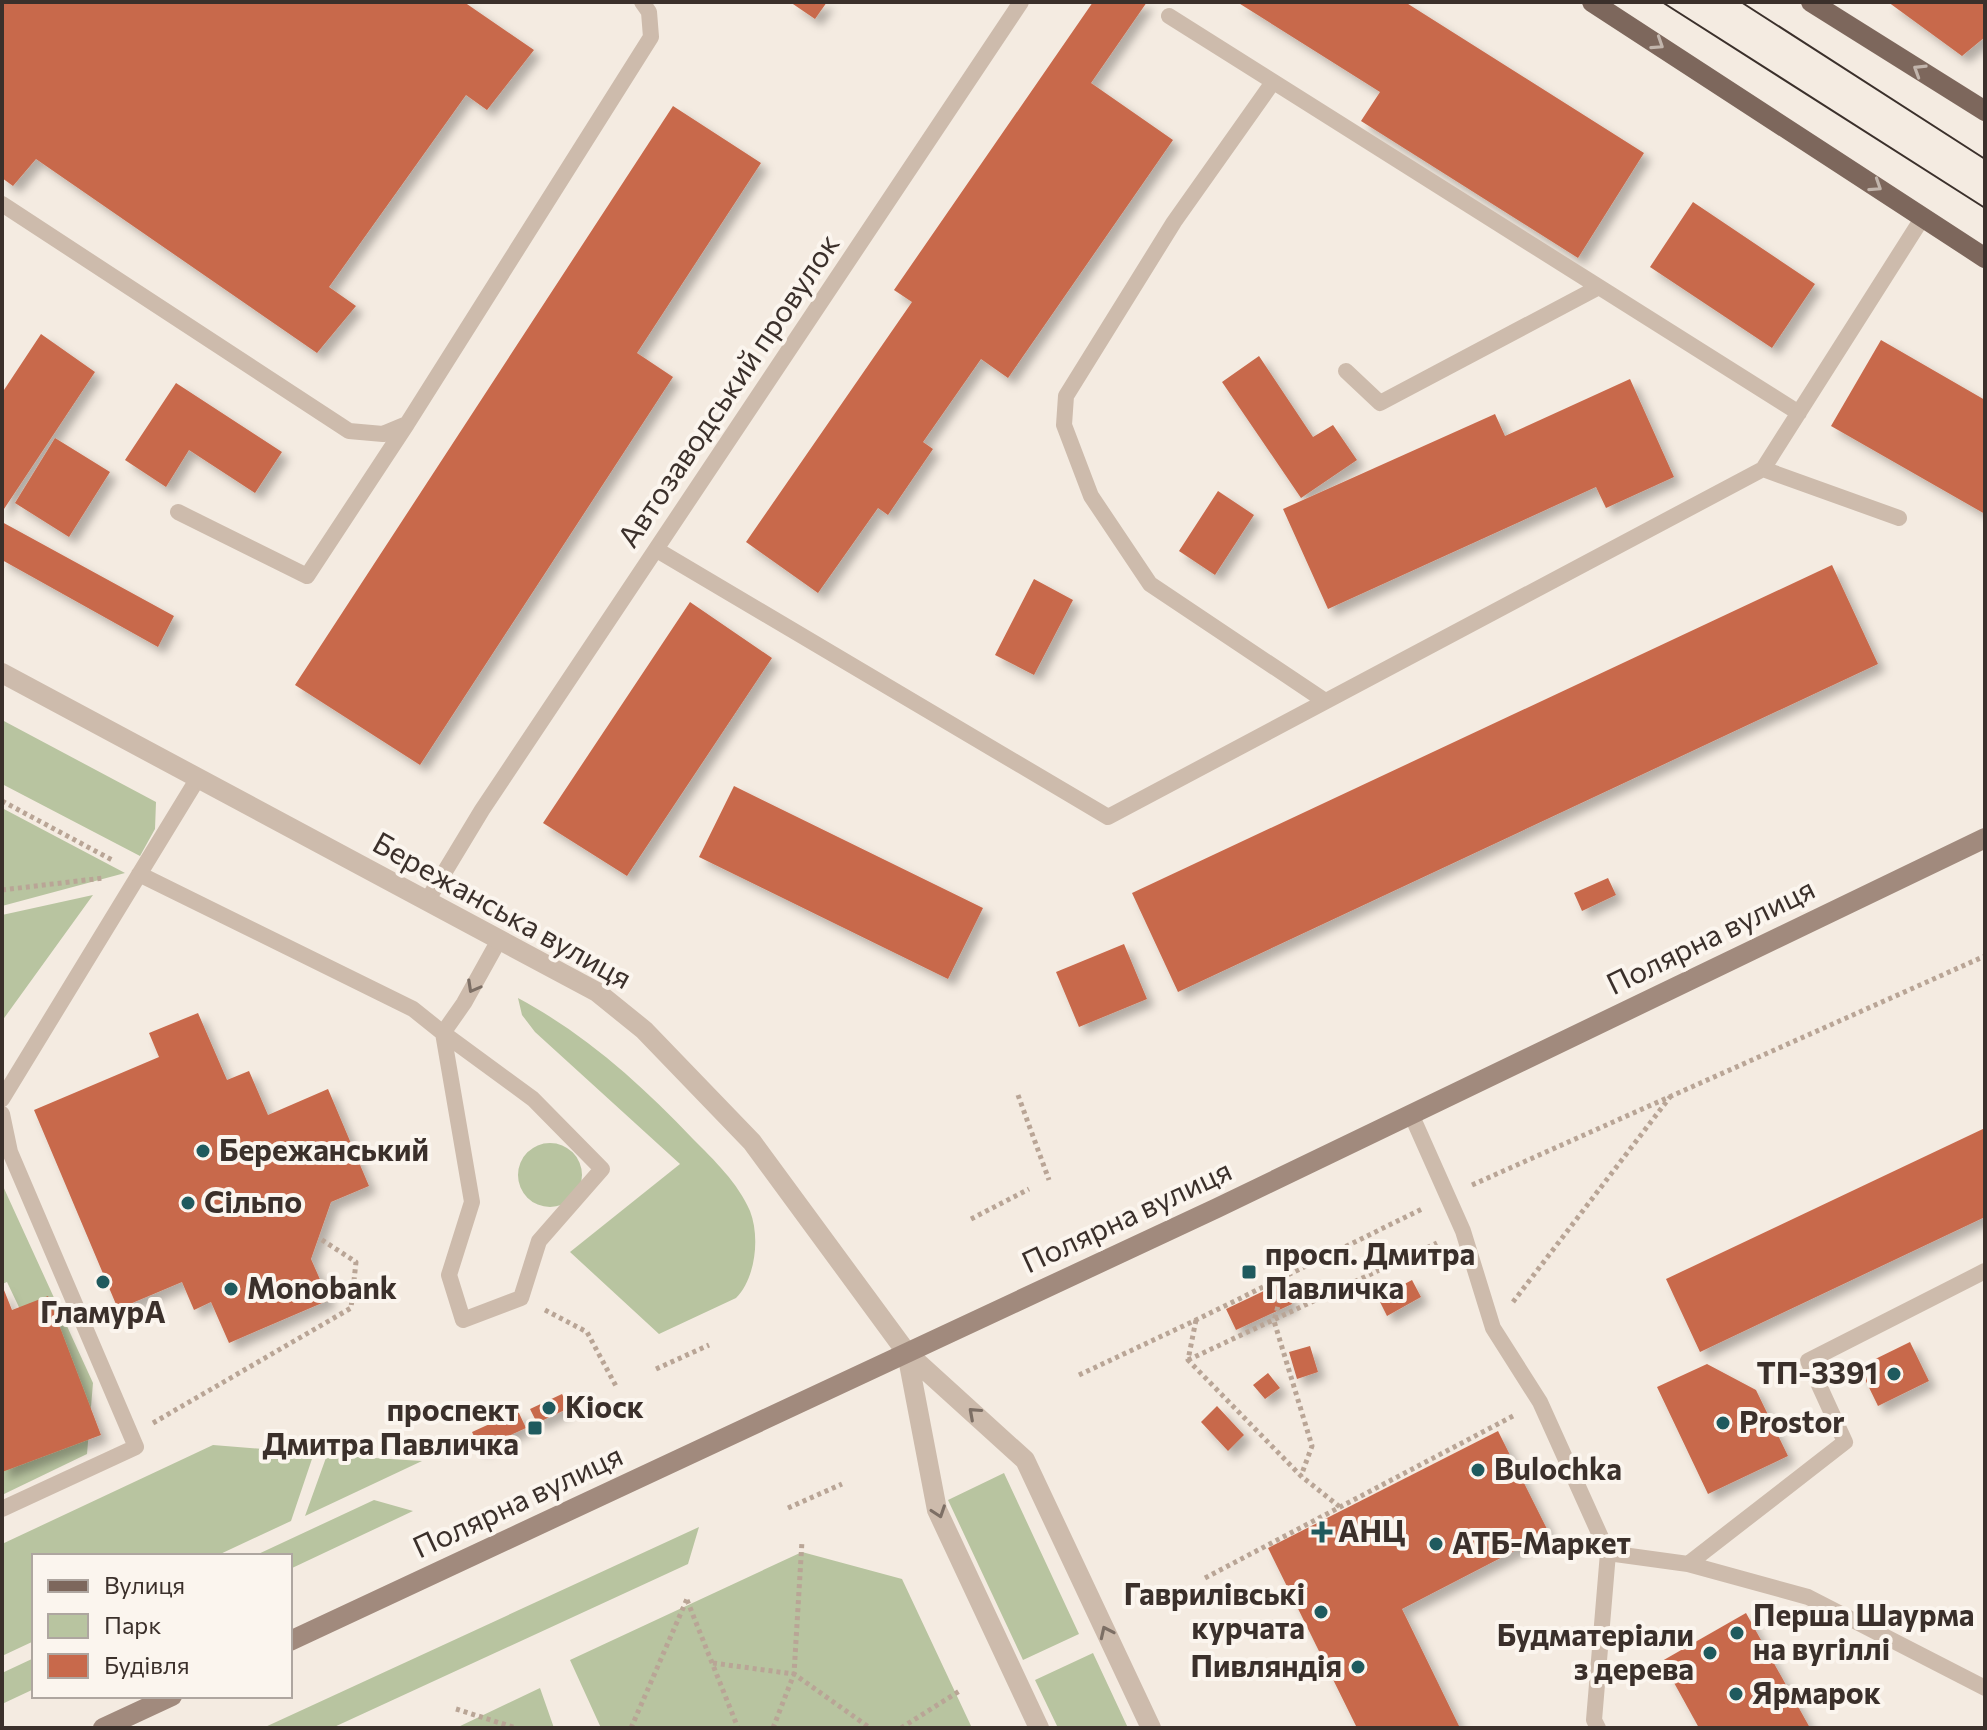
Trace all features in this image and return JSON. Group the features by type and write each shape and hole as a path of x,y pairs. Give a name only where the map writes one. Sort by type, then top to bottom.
{"main road":[{"path":"1592,2 1985,258"},
{"path":"1811,2 1985,111"},
{"name":"Полярна вулиця","path":"292,1640 907,1353 1985,838"},
{"path":"103,1728 168,1698"}],"street":[{"name":"Бережанська вулиця","path":"2,673 597,992 644,1030 752,1142 907,1353"},
{"path":"907,1353 937,1510 1039,1728"},
{"path":"907,1353 1025,1460 1151,1728"}],"lane":[{"path":"178,512 307,576 407,424 651,37 649,12 642,2"},
{"name":"Автозаводський провулок","path":"427,901 482,810 1021,2"},
{"path":"1169,16 1799,413"},
{"path":"1273,82 1174,222 1066,396 1064,425 1091,496 1150,584 1325,701"},
{"path":"2,204 349,431 383,434 407,424"},
{"path":"657,550 1108,817 1763,469 1923,217"},
{"path":"1346,371 1380,403 1599,287"},
{"path":"1763,469 1899,518"},
{"path":"2,1099 198,778"},
{"path":"139,874 413,1009 443,1033 533,1099 602,1169 539,1241 521,1298 463,1320 449,1275 472,1202 443,1033 464,1003 499,940"},
{"path":"2,1114 10,1152 136,1447 2,1509"},
{"path":"1411,1114 1463,1231 1493,1328 1540,1402 1608,1553 1594,1720 1598,1728"},
{"path":"1688,1564 1845,1442 1808,1361 1985,1271"},
{"path":"1608,1553 1688,1564 1808,1597 1985,1688"}],"path":[{"path":"2,801 139,874"},
{"path":"2,890 139,874"},
{"path":"1079,1375 1448,1196 1985,956"},
{"path":"1018,1095 1049,1180"},
{"path":"1493,1328 1670,1096"},
{"path":"971,1219 1029,1189"},
{"path":"1188,1360 1463,1231"},
{"path":"132,1435 351,1308 356,1262 319,1238"},
{"path":"1286,1275 1274,1321 1312,1446 1301,1476"},
{"path":"521,1298 587,1332 617,1388"},
{"path":"1188,1360 1196,1320"},
{"path":"656,1369 709,1345"},
{"path":"1188,1360 1301,1476 1340,1507"},
{"path":"1205,1578 1540,1402"},
{"path":"788,1508 842,1484"},
{"path":"773,1728 794,1674 802,1541"},
{"path":"631,1728 687,1599 738,1728"},
{"path":"713,1663 794,1674 870,1728"},
{"path":"901,1728 961,1690"},
{"path":"456,1709 516,1728"}],"green space":[{"path":"2,720 156,802 155,829 140,856 2,784"},
{"path":"2,808 125,873 2,906"},
{"path":"93,895 2,1021 2,915"},
{"path":"518,998 566,1027 611,1061 673,1119 732,1181 750,1211 755,1232 752,1268 743,1290 736,1298 659,1334 570,1252 680,1164 535,1032 522,1015"},
{"path":"550,1143 568,1149 576,1157 582,1175 576,1193 568,1201 550,1207 532,1201 524,1193 518,1175 524,1157 532,1149"},
{"path":"2,1184 93,1383 87,1454 2,1495 2,1447 27,1324 7,1282 2,1284"},
{"path":"213,1445 314,1453 291,1521 220,1554 32,1554 32,1642 2,1656 2,1544"},
{"path":"327,1455 422,1461 305,1516"},
{"path":"1004,1473 1079,1634 1023,1660 948,1500"},
{"path":"374,1500 413,1511 292,1568 292,1554 258,1554"},
{"path":"699,1527 688,1564 332,1728 263,1728"},
{"path":"802,1552 902,1579 972,1728 601,1728 570,1660"},
{"path":"1093,1653 1128,1728 1058,1728 1035,1680"},
{"path":"32,1659 32,1690 2,1704 2,1673"},
{"path":"540,1688 554,1728 456,1728"}],"building":[{"path":"2,2 464,2 534,50 487,110 466,95 329,287 356,306 317,353 36,159 13,186 2,178"},
{"path":"790,2 827,2 815,19"},
{"path":"1093,2 1147,2 1091,83 1173,140 1008,378 981,359 923,442 933,449 888,515 878,508 818,593 746,542 912,302 894,290"},
{"path":"1237,2 1405,2 1644,153 1578,258 1361,121 1380,92"},
{"path":"1888,2 1985,2 1985,37 1962,56"},
{"path":"673,106 761,163 637,353 673,377 420,765 295,685"},
{"path":"1693,202 1815,284 1772,348 1650,267"},
{"path":"41,334 95,372 2,512 2,393"},
{"path":"1881,340 1985,400 1985,514 1831,426"},
{"path":"1259,356 1313,437 1333,425 1357,460 1301,498 1222,382"},
{"path":"1630,379 1674,477 1606,508 1596,487 1328,609 1283,509 1495,414 1505,436"},
{"path":"176,383 282,452 255,493 189,450 166,487 125,460"},
{"path":"55,438 110,472 69,537 15,503"},
{"path":"1218,491 1254,515 1215,575 1179,551"},
{"path":"2,522 174,616 158,647 2,560"},
{"path":"1832,565 1878,664 1178,992 1132,893"},
{"path":"1034,579 1073,600 1034,675 995,655"},
{"path":"690,602 772,658 627,876 543,823"},
{"path":"734,786 983,908 948,979 699,857"},
{"path":"1608,878 1616,895 1582,911 1574,893"},
{"path":"1124,944 1147,999 1079,1027 1056,972"},
{"name":"Бережанський","path":"198,1013 227,1080 249,1071 268,1115 328,1089 369,1186 331,1202 311,1259 329,1300 229,1343 211,1302 194,1310 182,1282 118,1309 34,1110 159,1057 149,1033"},
{"path":"1985,1128 1985,1217 1700,1352 1666,1279"},
{"path":"1412,1280 1421,1297 1387,1316 1378,1298"},
{"path":"1283,1282 1292,1304 1236,1330 1226,1309"},
{"path":"2,1285 12,1310 48,1296 101,1435 2,1472"},
{"name":"ТП-3391","path":"1910,1342 1929,1381 1878,1406 1859,1367"},
{"path":"1310,1346 1318,1372 1297,1379 1289,1352"},
{"name":"Prostor","path":"1707,1364 1756,1390 1788,1456 1708,1494 1657,1387"},
{"path":"1268,1373 1280,1388 1265,1399 1253,1385"},
{"name":"Кіоск","path":"562,1394 569,1408 537,1423 530,1409"},
{"path":"1217,1406 1244,1435 1228,1451 1201,1422"},
{"path":"518,1411 526,1428 480,1449 472,1432"},
{"path":"1498,1431 1549,1533 1402,1609 1460,1728 1357,1728 1268,1548"},
{"name":"Ярмарок","path":"1746,1613 1810,1728 1699,1728 1662,1661"}],"tram line":[{"path":"1662,2 1985,208"},
{"path":"1741,2 1985,159"}],"place":[{"name":"Бережанський","path":"203,1151"},
{"name":"Сільпо","path":"188,1203"},
{"name":"просп. Дмитра Павличка","path":"1249,1272"},
{"name":"ГламурА","path":"103,1282"},
{"name":"Monobank","path":"231,1289"},
{"name":"ТП-3391","path":"1894,1374"},
{"name":"Кіоск","path":"549,1408"},
{"name":"Prostor","path":"1723,1423"},
{"name":"проспект Дмитра Павличка","path":"535,1428"},
{"name":"Bulochka","path":"1478,1470"},
{"name":"АНЦ","path":"1322,1532"},
{"name":"АТБ-Маркет","path":"1436,1544"},
{"name":"Гаврилівські курчата","path":"1321,1612"},
{"name":"Перша Шаурма на вугіллі","path":"1737,1633"},
{"name":"Будматеріали з дерева","path":"1710,1653"},
{"name":"Пивляндія","path":"1358,1667"},
{"name":"Ярмарок","path":"1736,1694"}]}
